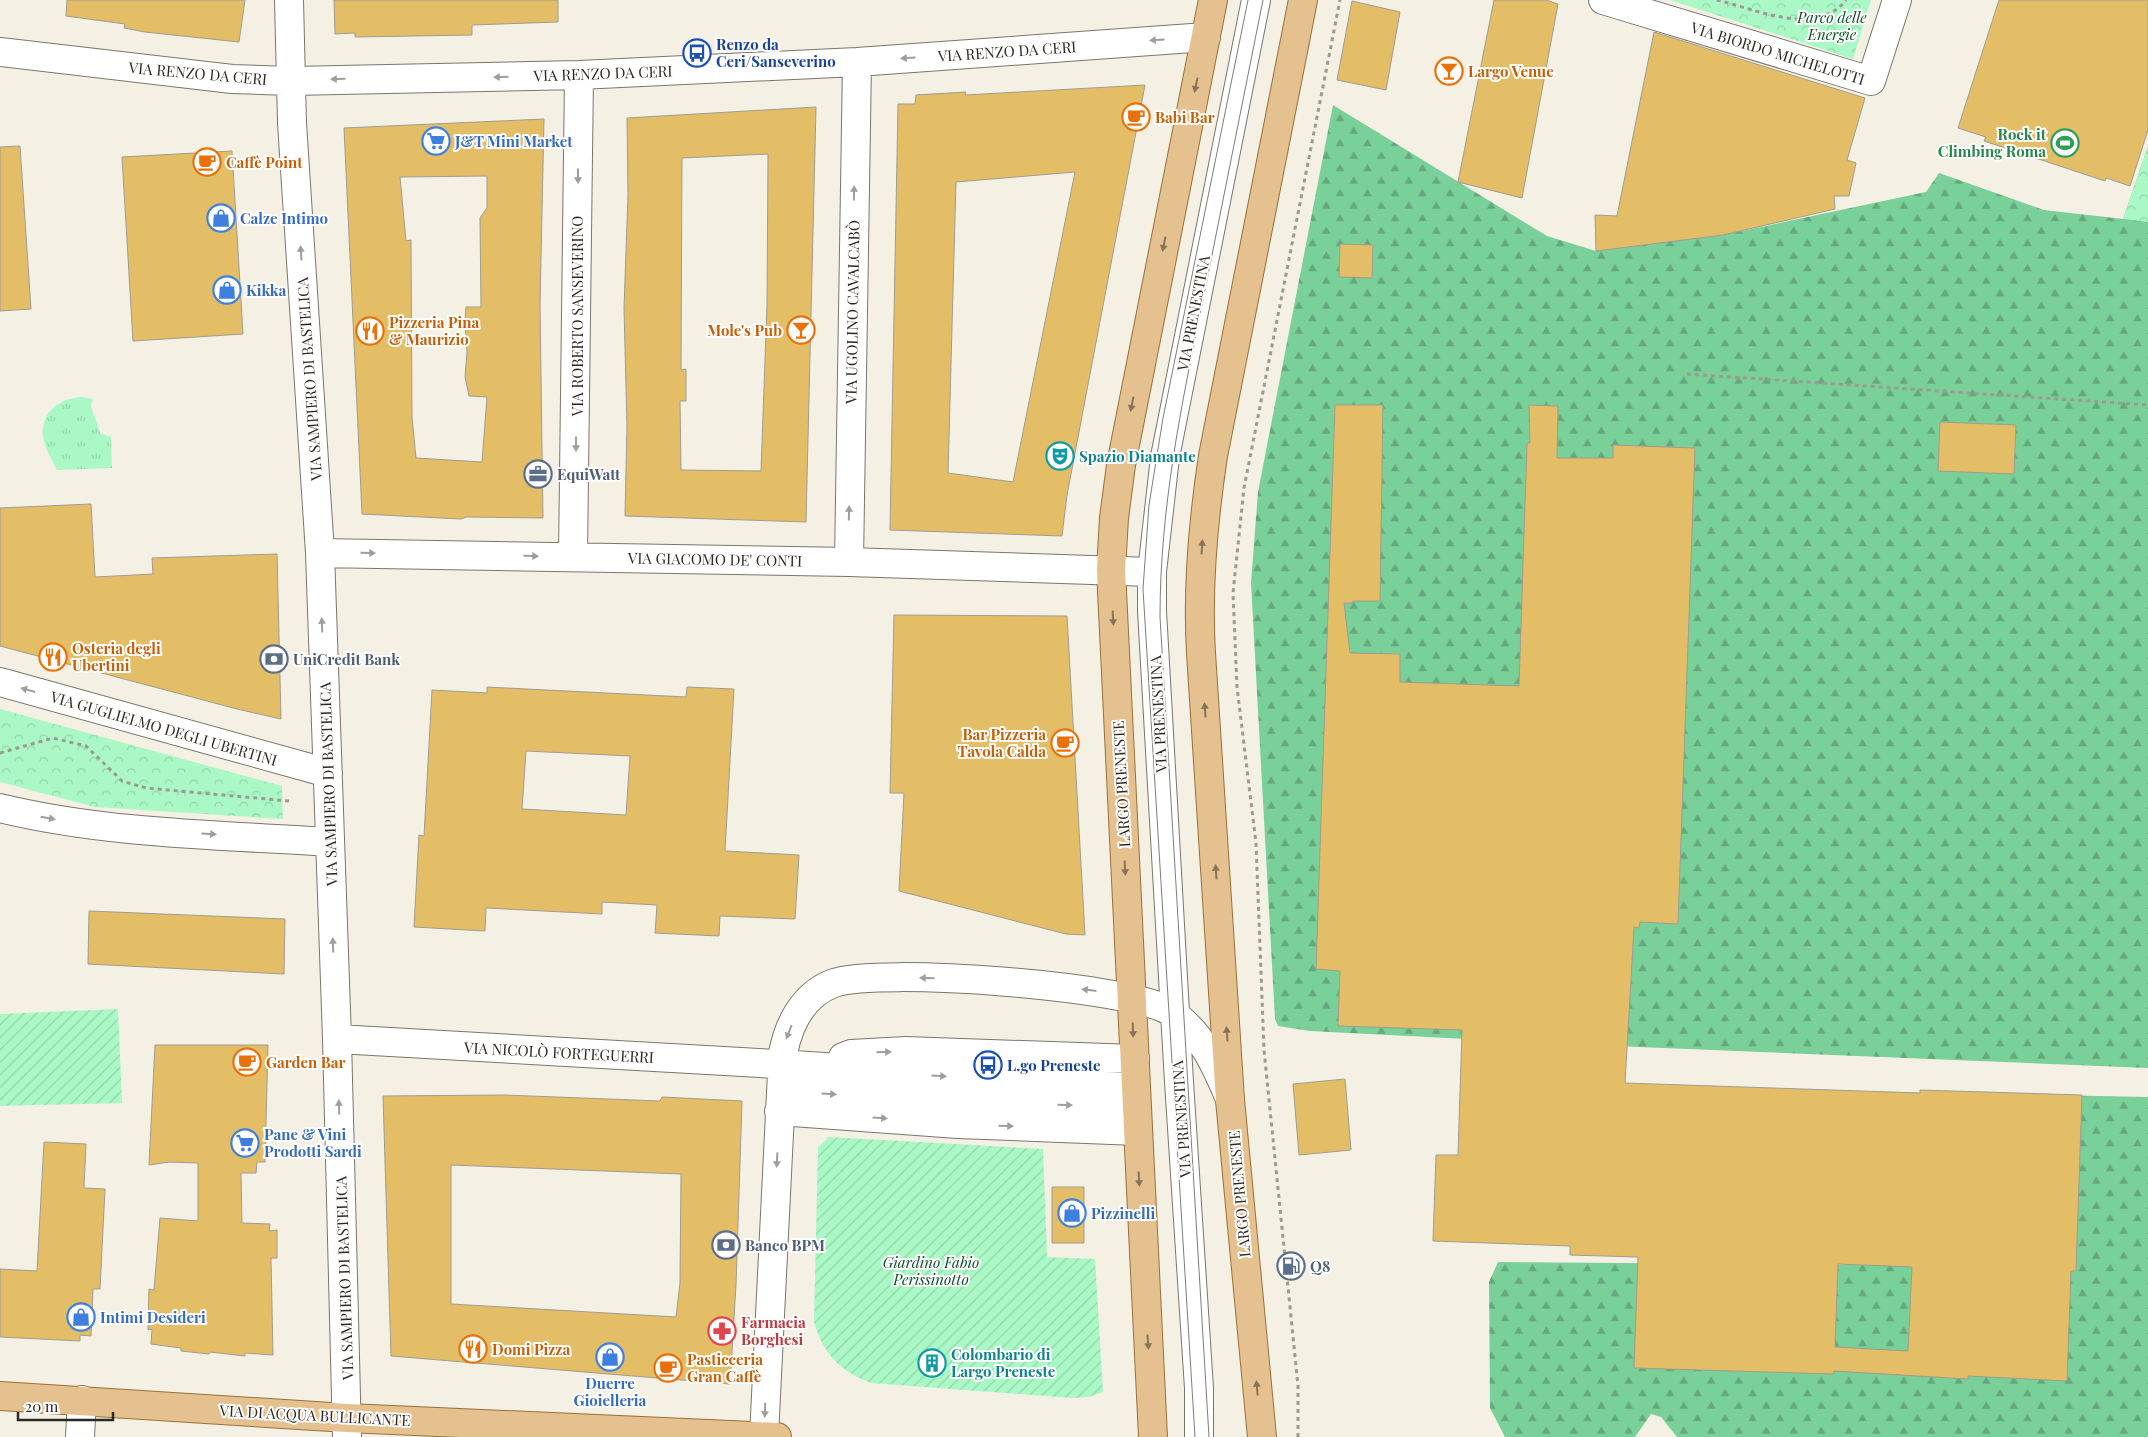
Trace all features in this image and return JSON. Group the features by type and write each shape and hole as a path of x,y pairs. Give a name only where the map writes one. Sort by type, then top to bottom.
{"main road":[{"path":"1111,570 1114,518 1121,465 1213,0"},
{"path":"1230,1100 1200,634 1201,558 1214,456 1303,0"},
{"name":"LARGO PRENESTE","path":"1111,570 1153,1437"},
{"name":"LARGO PRENESTE","path":"1230,1100 1262,1437"},
{"name":"VIA DI ACQUA BULLICANTE","path":"0,1396 82,1400 347,1428 771,1437"}],"street":[{"name":"VIA SAMPIERO DI BASTELICA","path":"289,0 290,81 320,553 337,1039 347,1428"},
{"name":"VIA PRENESTINA","path":"1199,1437 1199,1388 1175,1014 1152,611 1152,572 1165,457 1256,0"},
{"name":"VIA BIORDO MICHELOTTI","path":"1603,0 1871,81 1897,0"},
{"name":"VIA RENZO DA CERI","path":"0,52 232,79 290,81 579,75 857,62 1206,37"},
{"name":"VIA UGOLINO CAVALCABÒ","path":"849,562 857,62"},
{"name":"VIA ROBERTO SANSEVERINO","path":"573,556 579,75"},
{"name":"VIA GIACOMO DE' CONTI","path":"320,553 849,562 1152,572"},
{"name":"VIA GUGLIELMO DEGLI UBERTINI","path":"0,682 328,773"},
{"path":"0,808 86,825 330,842"},
{"name":"LARGO PRENESTE","path":"771,1437 782,1065 786,1041 797,1014 815,993 835,982 894,978 952,979 1085,989 1132,999 1170,1011 1195,1032 1206,1048 1230,1100"},
{"name":"VIA NICOLÒ FORTEGUERRI","path":"337,1039 782,1065"},
{"path":"821,1067 851,1054 906,1051 1135,1059"},
{"path":"782,1065 821,1067 1136,1109"},
{"path":"780,1101 964,1102 1136,1109"},
{"path":"80,1437 82,1400"}],"path":[{"path":"1298,1437 1298,1386 1264,1050 1256,843 1237,687 1234,593 1244,488 1340,0"},
{"path":"1717,0 1790,18 1806,19 1821,17 1834,12 1846,0"},
{"path":"1687,374 2148,405"},
{"path":"0,753 53,738 86,746 122,781 146,788 288,801"}],"green space":[{"name":"Parco delle Energie","path":"1670,0 1871,0 1853,59"},
{"path":"1333,105 1547,236 1596,251 1723,235 1926,192 1939,173 2044,210 2123,219 2148,146 2148,1068 1565,1044 1310,1031 1278,1026 1275,1019 1251,583 1258,492"},
{"path":"2148,146 2148,222 2123,219"},
{"path":"73,398 93,399 91,406 100,433 111,437 112,468 57,470 45,445 44,423 51,410 57,405"},
{"path":"0,709 282,786 283,819 95,807 0,782"},
{"path":"118,1009 122,1103 0,1106 0,1014"},
{"path":"1878,1092 2148,1097 2148,1437 1677,1437 1661,1417 1651,1414 1635,1437 1505,1437 1490,1408 1489,1282 1498,1262 1871,1265"},
{"name":"Giardino Fabio Perissinotto","path":"829,1137 1043,1149 1047,1257 1095,1259 1103,1392 1089,1397 1073,1398 871,1383 860,1379 842,1367 822,1343 814,1322 818,1147"}],"building":[{"path":"67,0 245,0 239,42 145,32 124,28 125,24 66,16"},
{"path":"334,0 558,0 558,22 472,25 472,35 355,37 355,33 335,34"},
{"path":"1494,0 1546,0 1558,4 1522,198 1458,182"},
{"path":"1999,0 2148,0 2148,130 2130,186 2106,178 2105,181 1984,141 1986,137 1958,128"},
{"path":"1352,1 1400,12 1386,90 1337,80"},
{"path":"1654,32 1865,98 1847,160 1856,163 1849,196 1834,196 1835,209 1723,235 1596,251 1595,215 1617,216"},
{"path":"1145,85 1067,495 1062,536 890,530 898,104 915,104 916,95 966,92 965,95","holes":["1075,172 1013,482 948,473 956,182"]},
{"path":"816,107 806,522 625,516 627,426 624,308 628,195 627,118","holes":["768,154 767,304 761,471 681,470 680,401 686,401 686,369 681,370 682,158"]},
{"path":"544,119 540,304 543,518 466,517 461,519 362,514 344,128","holes":["487,176 487,208 480,218 481,307 466,307 465,322 467,352 465,377 469,396 487,397 482,462 416,458 412,417 411,240 406,241 400,177"]},
{"path":"20,146 31,309 0,311 0,147"},
{"path":"232,151 243,334 133,341 122,157"},
{"path":"1340,244 1373,245 1372,278 1339,277"},
{"path":"1335,405 1383,405 1380,601 1344,603 1350,653 1400,654 1400,682 1519,686 1527,443 1530,443 1529,405 1558,406 1557,458 1613,458 1613,445 1695,448 1678,924 1640,922 1639,928 1634,927 1625,1083 1920,1093 1920,1090 2082,1095 2076,1271 2071,1271 2067,1381 1968,1376 1968,1379 1834,1371 1833,1374 1634,1368 1638,1257 1570,1255 1570,1246 1433,1241 1436,1155 1458,1155 1462,1030 1338,1026 1340,971 1316,969","holes":["1838,1264 1912,1267 1908,1351 1835,1347"]},
{"path":"1940,422 2016,425 2014,474 1938,471"},
{"path":"91,504 95,577 153,574 152,558 277,554 281,719 0,646 0,508"},
{"path":"894,615 1067,616 1085,935 1066,934 899,891 904,793 890,793"},
{"path":"487,687 686,697 687,687 734,689 725,851 799,855 795,919 720,916 719,936 655,933 657,905 602,902 602,914 486,908 485,931 414,927 419,835 424,836 432,690 487,693","holes":["526,751 630,756 626,815 522,809"]},
{"path":"89,911 285,919 284,974 88,964"},
{"path":"155,1045 268,1045 265,1162 257,1162 256,1173 241,1173 242,1223 270,1224 269,1231 277,1230 277,1258 271,1258 273,1355 245,1353 245,1356 210,1352 209,1354 181,1351 181,1348 151,1344 152,1329 148,1330 149,1289 154,1290 160,1218 198,1221 198,1163 169,1162 149,1165"},
{"path":"1345,1079 1351,1150 1299,1155 1293,1084"},
{"path":"504,1095 660,1101 662,1097 742,1101 736,1285 730,1384 391,1356 383,1096","holes":["451,1165 681,1174 680,1283 676,1317 451,1304"]},
{"path":"44,1142 86,1144 84,1188 105,1189 100,1289 93,1289 91,1336 80,1335 80,1341 0,1337 0,1269 37,1271"},
{"path":"1052,1187 1084,1187 1084,1243 1052,1243"}],"tram line":[{"path":"1195,1437 1143,589 1149,505 1163,418 1248,0"},
{"path":"1209,1437 1160,617 1161,577 1168,497 1180,418 1263,0"}],"place":[{"name":"Renzo da Ceri/Sanseverino","path":"697,53"},
{"name":"Largo Venue","path":"1449,71"},
{"name":"Babi Bar","path":"1136,117"},
{"name":"J&T Mini Market","path":"436,141"},
{"name":"Rock it Climbing Roma","path":"2065,143"},
{"name":"Caffè Point","path":"207,162"},
{"name":"Calze Intimo","path":"221,218"},
{"name":"Kikka","path":"227,290"},
{"name":"Mole's Pub","path":"801,330"},
{"name":"Pizzeria Pina & Maurizio","path":"370,331"},
{"name":"Spazio Diamante","path":"1060,456"},
{"name":"EquiWatt","path":"538,474"},
{"name":"Osteria degli Ubertini","path":"53,657"},
{"name":"UniCredit Bank","path":"274,659"},
{"name":"Bar Pizzeria Tavola Calda","path":"1065,743"},
{"name":"Garden Bar","path":"247,1062"},
{"name":"L.go Preneste","path":"988,1065"},
{"name":"Pane & Vini Prodotti Sardi","path":"245,1143"},
{"name":"Pizzinelli","path":"1072,1213"},
{"name":"Banco BPM","path":"726,1245"},
{"name":"Q8","path":"1291,1266"},
{"name":"Intimi Desideri","path":"81,1317"},
{"name":"Farmacia Borghesi","path":"722,1331"},
{"name":"Domi Pizza","path":"473,1349"},
{"name":"Duerre Gioielleria","path":"610,1357"},
{"name":"Colombario di Largo Preneste","path":"932,1363"},
{"name":"Pasticceria Gran Caffè","path":"668,1368"}]}
